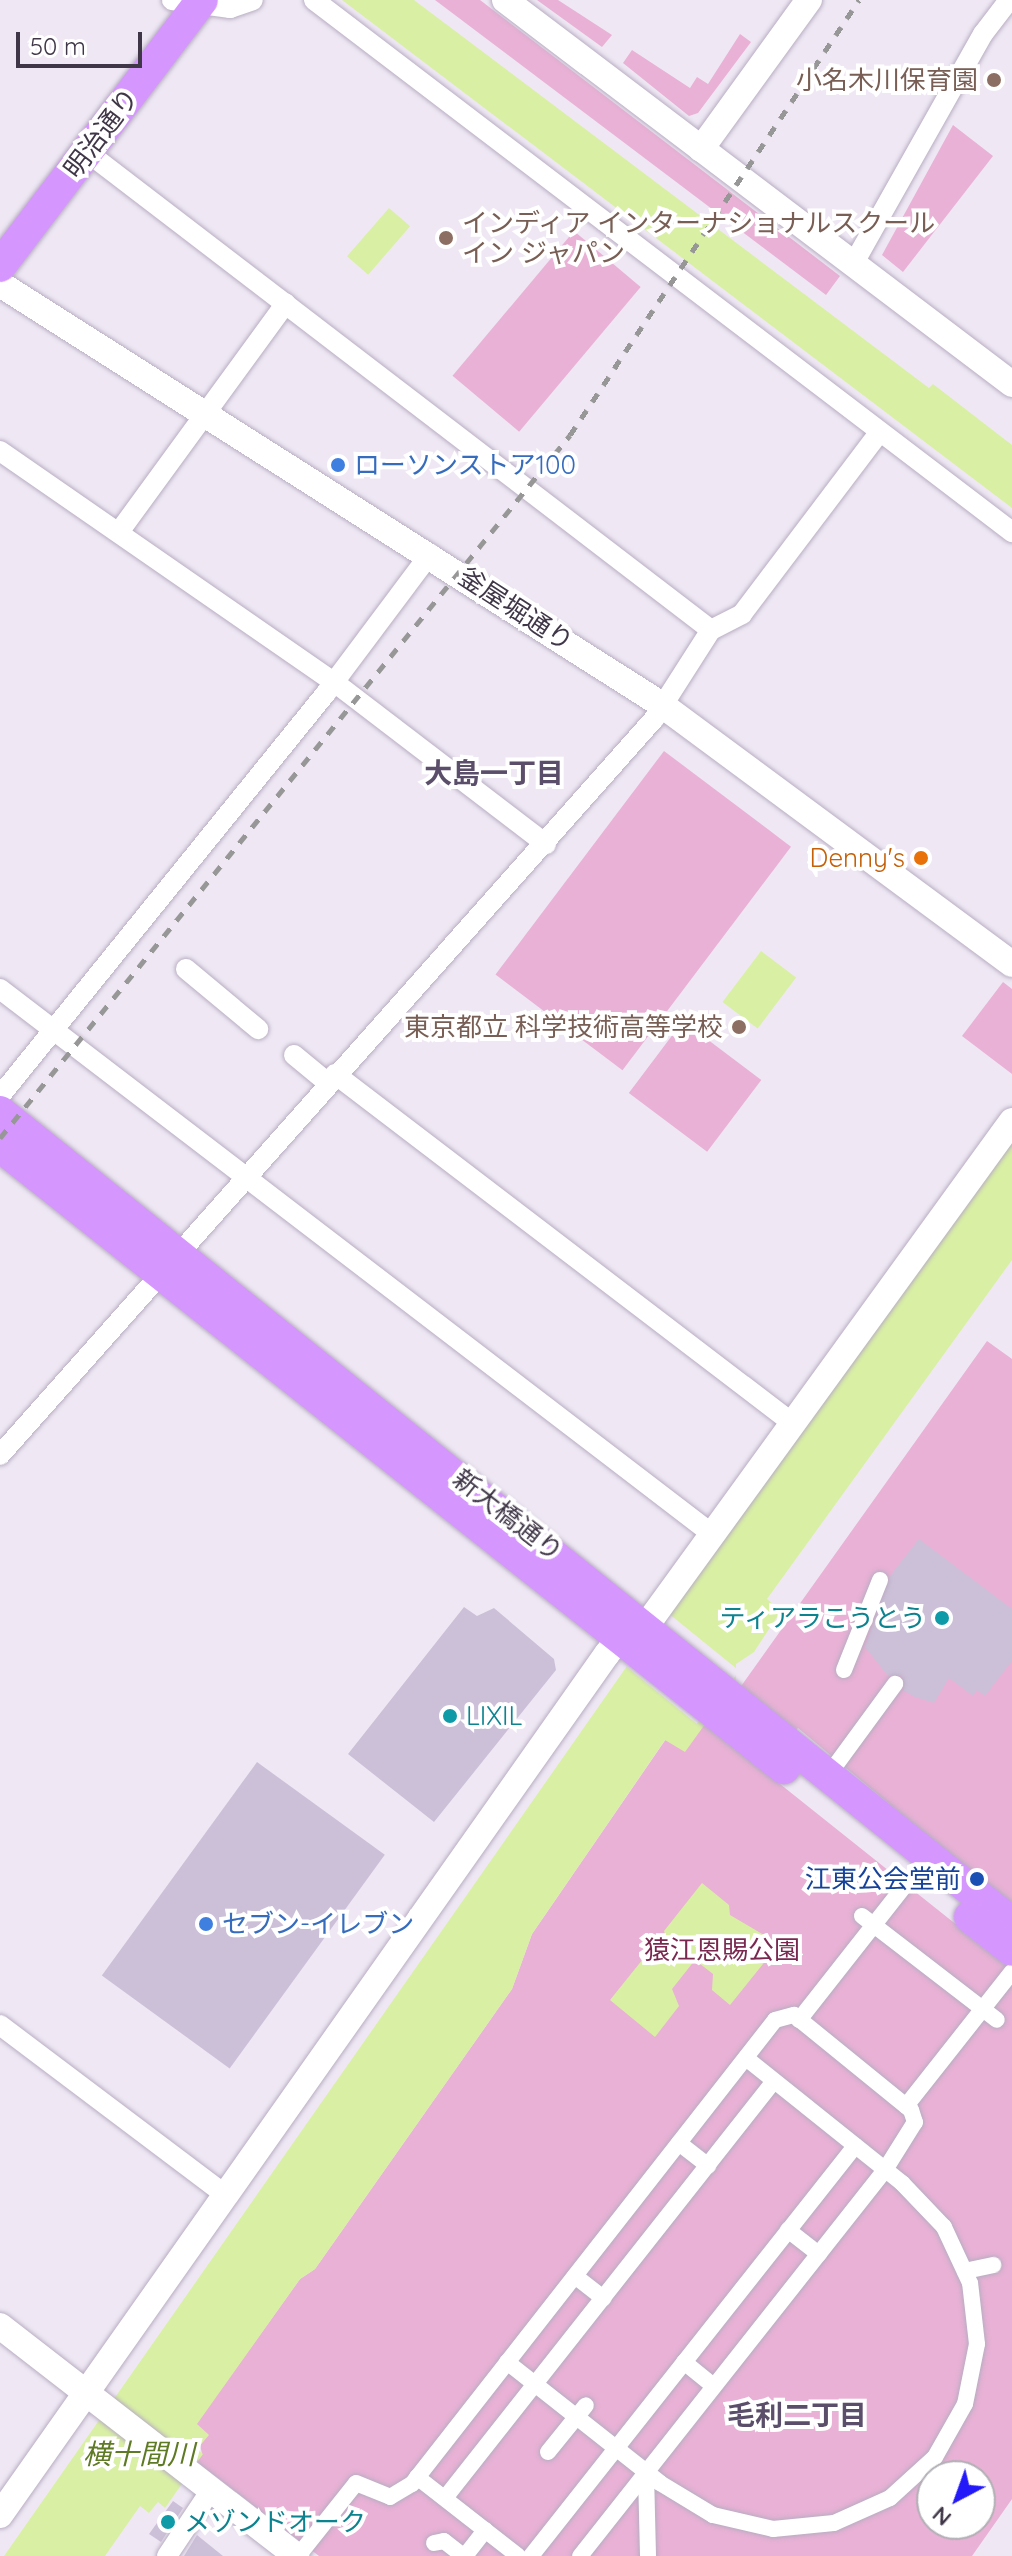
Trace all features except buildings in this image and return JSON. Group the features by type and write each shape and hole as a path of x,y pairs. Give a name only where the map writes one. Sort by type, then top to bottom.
{"main road":[{"name":"明治通り","path":"0,266 87,152 186,2"},
{"name":"明治通り","path":"0,240 186,2"},
{"name":"新大橋通り","path":"0,1112 171,1266"},
{"name":"新大橋通り","path":"0,1146 171,1266 728,1708 1012,1923"},
{"name":"新大橋通り","path":"728,1708 1012,1950"}],"street":[{"path":"186,2 240,7 253,0"},
{"path":"314,0 878,434 1012,532"},
{"path":"505,0 701,149 1009,374"},
{"path":"701,149 809,0"},
{"path":"855,261 983,34 1009,0"},
{"path":"87,152 711,630"},
{"name":"釜屋堀通り","path":"0,284 430,554 662,705 1012,964"},
{"path":"119,532 286,303"},
{"path":"0,1455 171,1266 244,1177 546,844 662,705 711,630 742,614 878,434"},
{"path":"0,451 334,682 546,844"},
{"path":"0,1096 334,682 430,554"},
{"path":"186,969 258,1029"},
{"path":"0,989 712,1534"},
{"path":"294,1055 332,1079 791,1422"},
{"path":"1,2510 1012,1121"},
{"path":"844,1670 880,1580"},
{"path":"835,1766 895,1684"},
{"path":"799,2020 869,1919 906,1884"},
{"path":"869,1919 997,2020"},
{"path":"906,2106 1012,1972"},
{"path":"0,2326 297,2556 356,2483 390,2497 417,2477 781,2015 799,2020 906,2106 915,2122 885,2170 580,2556"},
{"path":"0,2025 227,2196"},
{"path":"507,2362 535,2384 581,2411 616,2448 646,2473 713,2515 773,2529 834,2523 890,2498 935,2457 965,2404 977,2344 965,2271 944,2227 885,2170 746,2058"},
{"path":"445,2498 774,2081"},
{"path":"679,2143 708,2166"},
{"path":"531,2556 855,2146"},
{"path":"788,2230 819,2254"},
{"path":"965,2271 993,2265"},
{"path":"575,2276 603,2298"},
{"path":"684,2362 714,2386"},
{"path":"548,2452 581,2411"},
{"path":"646,2473 648,2556"},
{"path":"417,2477 518,2556"},
{"path":"167,2556 202,2483"},
{"path":"434,2543 444,2541 464,2556 485,2530"}],"green space":[{"path":"435,0 480,0 840,276 826,295"},
{"path":"537,0 558,0 612,35 602,47"},
{"path":"740,34 751,42 698,113 689,116 623,63 632,50 690,88 697,77 708,84"},
{"path":"953,125 993,156 903,272 882,255"},
{"path":"574,231 641,287 519,432 453,376"},
{"path":"664,751 791,847 622,1070 495,975"},
{"path":"1003,982 1012,989 1012,1074 962,1036"},
{"path":"683,1021 761,1080 707,1152 629,1093"},
{"path":"987,1341 1012,1359 1012,1906 798,1728 794,1733 739,1689"},
{"name":"猿江恩賜公園","path":"706,1725 1012,1969 1012,2499 996,2522 996,2460 916,2460 916,2540 983,2540 972,2556 319,2556 197,2462 202,2454 196,2424 300,2279 315,2269 512,1989 532,1934 666,1739"}],"water":[{"path":"342,0 414,0 929,388 933,384 1012,445 1012,508"},
{"path":"389,208 410,226 368,275 347,256"},
{"path":"761,951 796,977 758,1029 722,1002"},
{"name":"横十間川","path":"1012,1132 1012,1260 767,1599 781,1611 754,1652 736,1664 736,1681 685,1752 665,1740 532,1934 512,1989 315,2269 300,2279 197,2424 209,2435 197,2449 203,2454 165,2508 158,2502 149,2513 140,2506 105,2556 4,2556 788,1436"},
{"path":"702,1883 729,1905 730,1915 779,1944 730,2005 712,1990 713,1974 695,1960 672,1989 679,2006 655,2037 610,2000 647,1954 656,1954 667,1940 664,1931"}],"pier":[{"path":"668,1613 739,1671 697,1724 625,1666"}],"railway":[{"path":"0,1138 570,435 859,0"}],"place":[{"name":"小名木川保育園","path":"994,80"},
{"name":"インディア インターナショナルスクール イン ジャパン","path":"446,238"},
{"name":"ローソンストア100","path":"338,465"},
{"name":"Denny's","path":"921,858"},
{"name":"東京都立 科学技術高等学校","path":"739,1027"},
{"name":"ティアラこうとう","path":"942,1618"},
{"name":"LIXIL","path":"450,1716"},
{"name":"江東公会堂前","path":"977,1879"},
{"name":"セブン-イレブン","path":"206,1924"},
{"name":"メゾンドオーク","path":"168,2522"}],"district":[{"name":"大島一丁目","path":"494,773"},
{"name":"毛利二丁目","path":"797,2415"}]}
